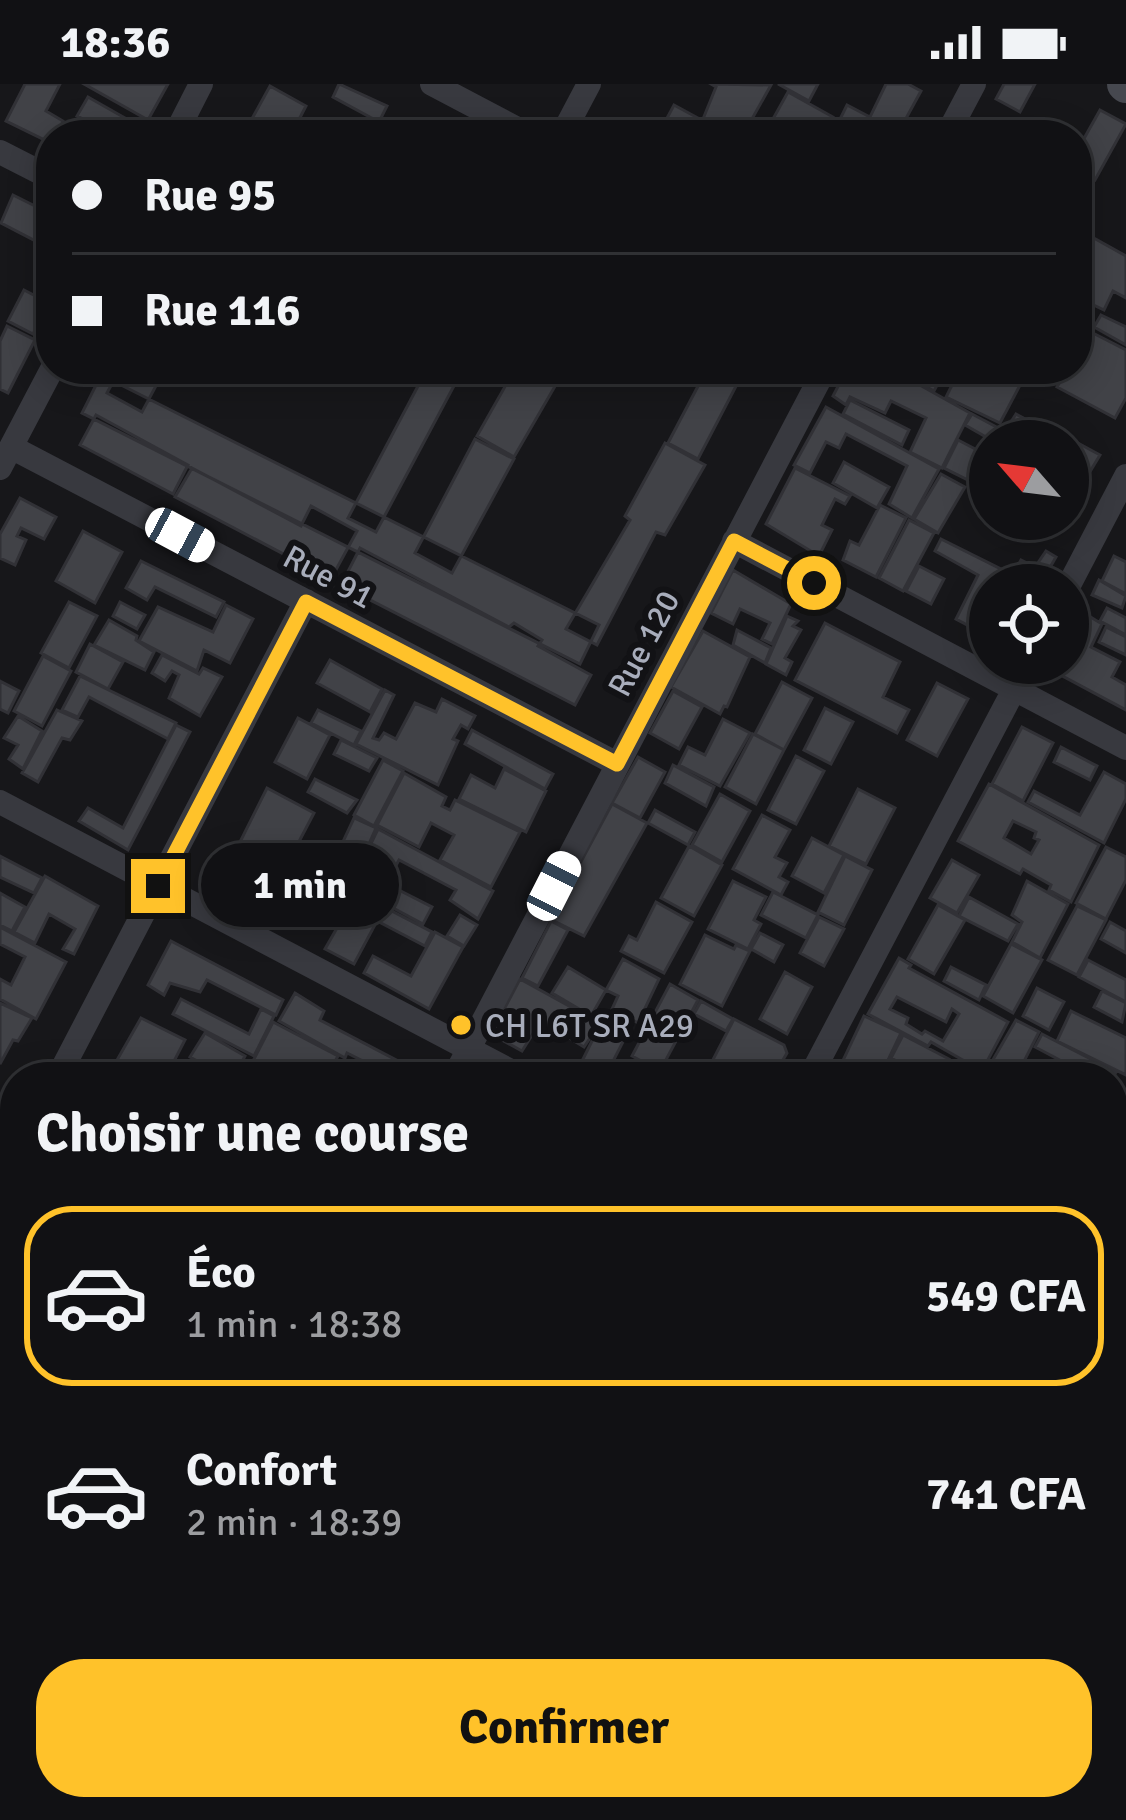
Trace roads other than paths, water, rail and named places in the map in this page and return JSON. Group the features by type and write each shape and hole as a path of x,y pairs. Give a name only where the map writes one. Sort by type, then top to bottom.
{"street":[{"path":"183,120 201,84"},
{"path":"432,84 500,120"},
{"path":"570,120 589,84"},
{"path":"955,120 974,84"},
{"path":"0,152 36,170"},
{"path":"6,457 44,384"},
{"name":"Rue 120","path":"462,1062 817,384"},
{"name":"Rue 91","path":"6,457 306,602 617,764"},
{"path":"1080,564 1126,476"},
{"path":"734,541 1126,748"},
{"path":"66,1062 306,602"},
{"path":"818,1062 1017,684"},
{"path":"0,802 496,1062"}],"place":[{"name":"CH L6T SR A29","path":"461,1025"}]}
